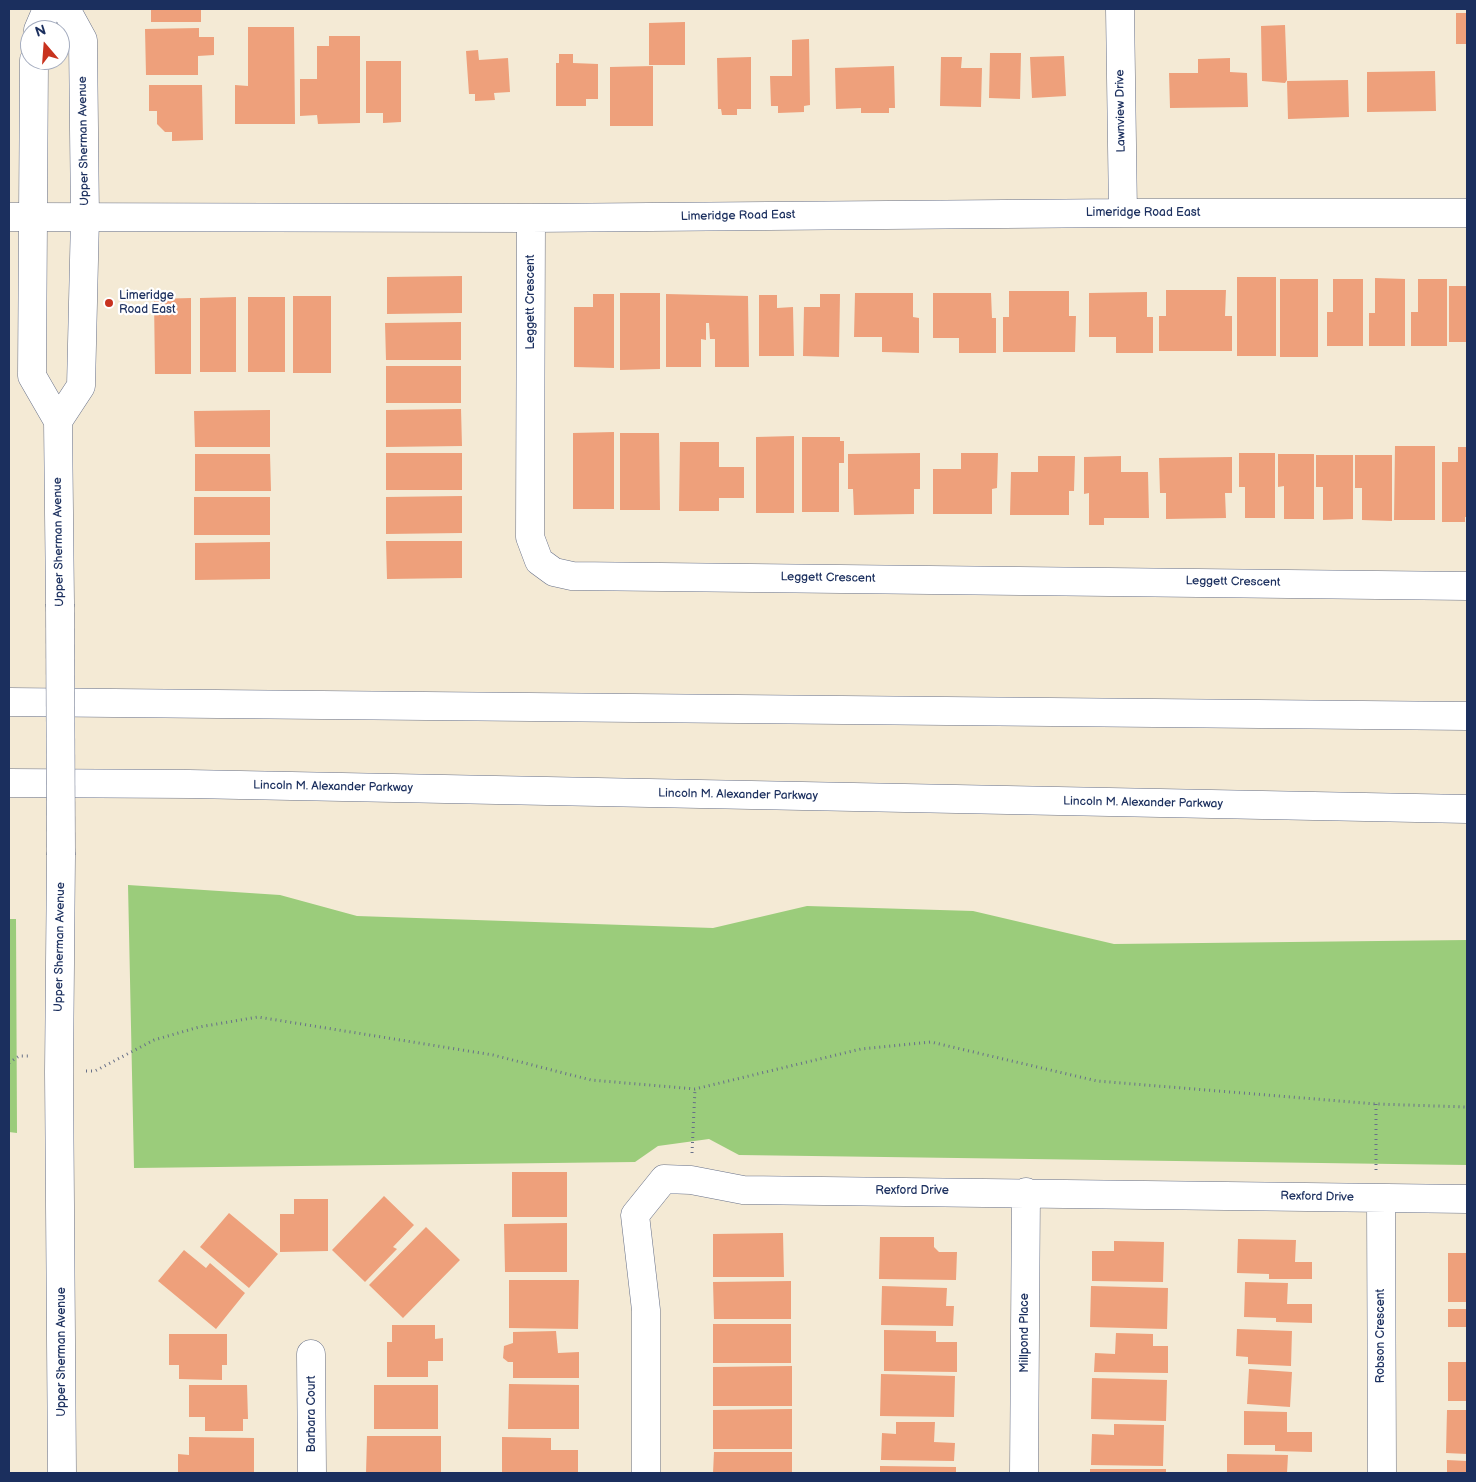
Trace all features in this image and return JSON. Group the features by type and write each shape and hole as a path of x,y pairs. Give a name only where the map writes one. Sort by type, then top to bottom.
{"main road":[{"name":"Upper Sherman Avenue","path":"58,421 81,386 85,218 83,40 66,9"},
{"name":"Lawnview Drive","path":"1120,9 1123,213"},
{"name":"Upper Sherman Avenue","path":"33,70 20,217 32,376 58,421 62,1473"},
{"name":"Limeridge Road East","path":"20,217 531,218 1123,213 1467,213"},
{"name":"Leggett Crescent","path":"531,218 530,537 535,556 543,566 554,572 572,576 1467,586"},
{"path":"9,702 1467,716"},
{"name":"Lincoln M. Alexander Parkway","path":"9,783 190,784 1467,810"},
{"name":"Rexford Drive","path":"646,1473 646,1310 635,1215 664,1179 691,1180 744,1190 1026,1192 1467,1199"},
{"name":"Millpond Place","path":"1024,1473 1026,1192"},
{"name":"Robson Crescent","path":"1381,1198 1382,1473"},
{"name":"Barbara Court","path":"312,1354 312,1473"}],"path":[{"path":"9,1063 20,1056 50,1056 59,1072 95,1071 154,1040 199,1027 258,1017 492,1055 590,1080 695,1089 861,1049 931,1042 1097,1081 1376,1104 1467,1107"},
{"path":"691,1180 695,1089"},
{"path":"1376,1104 1376,1173 1381,1198"}],"green space":[{"path":"128,885 280,895 357,916 713,928 807,906 973,911 1114,944 1467,940 1467,1165 739,1155 709,1139 658,1146 635,1162 134,1168"},
{"path":"9,919 16,919 17,1133 9,1132"}],"building":[{"path":"151,9 201,9 201,22 151,22"},
{"path":"1456,13 1467,13 1467,44 1456,44"},
{"path":"685,22 685,65 649,65 649,23"},
{"path":"1285,25 1287,80 1285,83 1262,81 1261,26"},
{"path":"248,27 294,27 295,124 235,124 235,85 248,86"},
{"path":"199,28 199,37 214,37 214,55 198,56 198,75 146,75 145,29"},
{"path":"329,36 360,36 360,123 318,124 317,115 300,116 300,79 317,79 317,46 329,46"},
{"path":"809,39 810,105 804,106 804,112 778,113 778,106 771,106 770,76 792,76 792,40"},
{"path":"478,50 479,60 508,58 510,92 494,93 495,100 475,101 475,94 469,94 466,51"},
{"path":"990,53 1021,53 1020,99 989,98"},
{"path":"559,54 573,54 573,63 598,64 598,99 586,99 586,106 556,106 556,63 559,63"},
{"path":"1064,56 1066,96 1032,98 1030,57"},
{"path":"751,57 751,109 737,109 737,115 722,115 721,109 718,109 717,58"},
{"path":"941,57 962,57 961,68 982,68 981,107 940,106"},
{"path":"1230,58 1230,72 1247,73 1248,107 1170,108 1169,73 1198,73 1198,59"},
{"path":"366,61 401,61 401,122 383,123 383,113 366,113"},
{"path":"653,66 653,126 610,126 610,67"},
{"path":"894,66 895,108 889,108 889,113 861,113 861,108 836,109 835,68"},
{"path":"1435,71 1436,111 1367,112 1367,72"},
{"path":"1348,80 1349,117 1288,119 1287,81"},
{"path":"149,85 202,85 203,140 172,141 172,132 165,132 157,124 157,111 149,111"},
{"path":"462,276 462,313 387,314 387,277"},
{"path":"1237,277 1276,277 1276,356 1237,356"},
{"path":"1375,278 1405,279 1405,346 1369,346 1369,313 1375,313"},
{"path":"1280,279 1318,279 1318,357 1280,357"},
{"path":"1333,279 1363,279 1363,346 1327,346 1327,312 1333,312"},
{"path":"1418,279 1447,279 1447,346 1411,346 1411,312 1418,312"},
{"path":"1449,286 1467,286 1467,342 1449,342"},
{"path":"1166,290 1226,290 1225,316 1232,316 1232,351 1159,351 1159,316 1166,316"},
{"path":"1009,291 1069,291 1069,316 1076,316 1075,352 1003,352 1003,317 1009,317"},
{"path":"1147,292 1147,317 1153,317 1153,353 1116,353 1116,337 1089,337 1089,293"},
{"path":"620,293 660,293 660,369 620,370"},
{"path":"855,293 913,293 913,317 919,318 919,353 882,352 882,337 854,337"},
{"path":"933,293 991,293 992,318 996,318 996,353 959,353 959,338 933,338"},
{"path":"593,294 614,294 614,368 574,367 574,307 593,307"},
{"path":"666,294 748,296 749,367 715,367 715,339 710,339 709,323 706,323 706,340 701,339 701,367 666,367"},
{"path":"820,294 840,294 839,357 803,356 804,307 820,307"},
{"path":"759,295 777,295 777,308 793,307 794,356 759,356"},
{"path":"293,296 331,296 331,373 293,373"},
{"path":"236,297 236,372 200,372 200,298"},
{"path":"248,297 285,297 285,372 248,372"},
{"path":"191,298 191,374 155,374 154,299"},
{"path":"461,322 461,360 386,360 385,323"},
{"path":"386,366 461,366 461,403 386,403"},
{"path":"461,409 462,446 386,447 386,410"},
{"path":"270,410 270,447 195,447 194,411"},
{"path":"614,432 614,509 573,509 573,433"},
{"path":"620,433 659,433 660,510 620,510"},
{"path":"794,436 794,513 756,513 756,437"},
{"path":"802,437 840,437 840,441 844,441 844,463 839,463 839,512 802,512"},
{"path":"680,442 719,442 719,467 744,467 744,498 719,498 719,511 679,511"},
{"path":"1395,446 1435,446 1435,520 1394,520"},
{"path":"1458,447 1467,447 1467,517 1465,517 1465,522 1442,522 1442,462 1458,462"},
{"path":"386,453 462,453 462,490 386,490"},
{"path":"920,453 920,489 914,489 914,514 854,515 853,489 848,489 848,454"},
{"path":"961,453 998,453 997,488 992,489 992,514 933,514 933,469 961,469"},
{"path":"1239,453 1275,453 1275,518 1245,518 1245,487 1239,487"},
{"path":"195,454 270,454 271,491 195,491"},
{"path":"1278,454 1314,454 1314,519 1284,519 1284,486 1278,487"},
{"path":"1316,455 1353,455 1353,519 1323,520 1323,487 1316,487"},
{"path":"1355,455 1392,455 1392,521 1362,520 1362,488 1355,488"},
{"path":"1038,456 1075,456 1074,491 1069,491 1069,515 1010,515 1011,472 1038,472"},
{"path":"1121,456 1121,472 1148,472 1149,518 1104,518 1104,525 1089,525 1089,493 1084,494 1084,457"},
{"path":"1232,457 1232,493 1225,493 1226,518 1166,519 1166,493 1160,493 1159,458"},
{"path":"462,496 462,533 386,534 386,497"},
{"path":"194,497 270,497 270,535 194,535"},
{"path":"386,541 462,541 462,578 387,579"},
{"path":"270,542 270,579 195,580 195,543"},
{"path":"512,1172 567,1172 567,1217 512,1217"},
{"path":"384,1196 414,1225 393,1247 397,1249 365,1282 332,1250"},
{"path":"294,1199 328,1199 328,1251 280,1252 280,1214 294,1214"},
{"path":"229,1213 278,1254 249,1288 200,1247"},
{"path":"567,1223 567,1272 505,1272 504,1224"},
{"path":"426,1227 460,1260 403,1318 369,1285"},
{"path":"783,1233 784,1277 713,1277 713,1234"},
{"path":"880,1237 934,1237 934,1247 939,1252 957,1252 956,1280 879,1279"},
{"path":"1238,1239 1296,1240 1295,1262 1312,1262 1312,1279 1269,1279 1269,1274 1237,1273"},
{"path":"1114,1241 1164,1242 1163,1282 1092,1281 1092,1251 1114,1251"},
{"path":"184,1250 206,1268 210,1263 245,1293 216,1329 158,1281"},
{"path":"1448,1253 1467,1253 1467,1302 1448,1302"},
{"path":"509,1280 579,1280 578,1329 509,1328"},
{"path":"791,1281 791,1319 714,1319 713,1282"},
{"path":"1245,1282 1288,1283 1287,1304 1312,1304 1312,1323 1276,1322 1276,1318 1244,1317"},
{"path":"882,1286 947,1288 946,1306 954,1306 953,1326 881,1325"},
{"path":"1091,1286 1168,1288 1167,1329 1090,1327"},
{"path":"1448,1309 1467,1309 1467,1327 1448,1327"},
{"path":"713,1324 791,1324 791,1363 713,1363"},
{"path":"392,1325 435,1325 435,1339 443,1338 443,1361 428,1361 428,1377 387,1377 387,1342 392,1342"},
{"path":"1237,1329 1292,1331 1291,1366 1248,1364 1248,1357 1236,1356"},
{"path":"884,1330 936,1331 936,1342 957,1342 957,1372 884,1371"},
{"path":"556,1331 558,1353 579,1352 579,1378 513,1378 513,1362 508,1362 503,1358 504,1346 513,1343 513,1332"},
{"path":"1116,1333 1153,1334 1153,1346 1168,1346 1168,1373 1094,1372 1095,1353 1115,1354"},
{"path":"169,1334 227,1334 227,1365 222,1365 222,1380 179,1379 179,1365 169,1365"},
{"path":"1448,1362 1467,1362 1467,1401 1448,1401"},
{"path":"792,1366 792,1406 713,1406 713,1367"},
{"path":"1249,1369 1292,1372 1290,1407 1247,1404"},
{"path":"881,1374 955,1376 954,1417 880,1416"},
{"path":"1092,1378 1167,1380 1166,1421 1091,1419"},
{"path":"509,1384 579,1385 579,1429 508,1429"},
{"path":"189,1385 247,1385 248,1419 243,1419 243,1431 205,1431 205,1417 189,1417"},
{"path":"374,1385 438,1385 438,1429 374,1429"},
{"path":"792,1409 792,1449 713,1449 713,1410"},
{"path":"1447,1410 1467,1410 1467,1454 1446,1453"},
{"path":"1244,1411 1287,1412 1287,1432 1312,1432 1312,1452 1275,1451 1275,1445 1244,1445"},
{"path":"896,1422 935,1422 934,1442 955,1443 954,1461 881,1460 882,1433 896,1434"},
{"path":"1114,1424 1164,1425 1163,1466 1091,1465 1092,1434 1114,1435"},
{"path":"367,1436 441,1436 441,1473 366,1473"},
{"path":"189,1437 254,1438 254,1473 178,1473 178,1454 189,1455"},
{"path":"502,1437 551,1438 551,1450 578,1450 578,1473 502,1473"},
{"path":"714,1452 792,1452 792,1473 713,1473"},
{"path":"1227,1454 1288,1455 1287,1473 1227,1473"},
{"path":"1447,1460 1467,1461 1467,1473 1447,1473"},
{"path":"880,1466 956,1467 956,1473 880,1473"},
{"path":"1090,1469 1166,1469 1166,1473 1090,1473"}],"place":[{"name":"Limeridge Road East","path":"109,303"}]}
